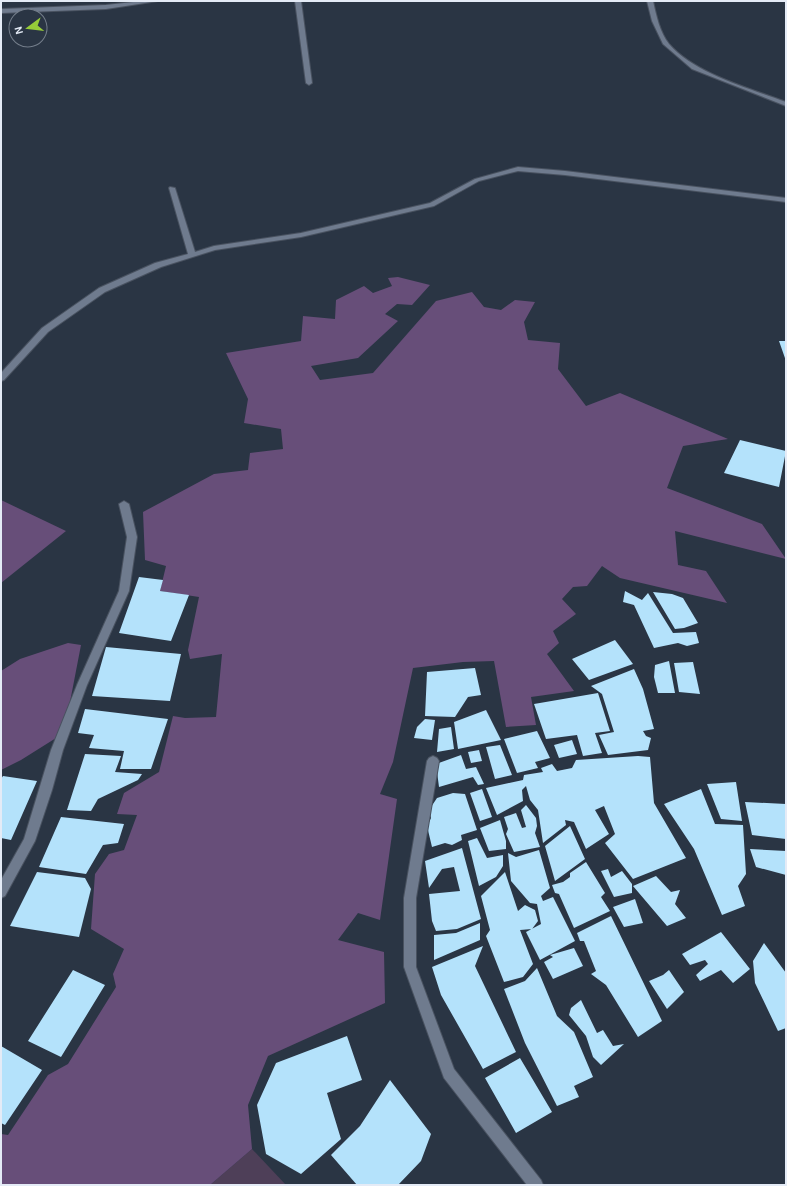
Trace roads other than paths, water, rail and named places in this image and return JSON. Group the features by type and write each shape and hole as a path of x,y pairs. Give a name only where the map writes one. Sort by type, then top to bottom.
{"street":[{"path":"1,12 106,8 155,1"},
{"path":"298,1 309,83"},
{"path":"650,1 654,21 666,44 694,68 786,104"},
{"path":"1,378 46,330 102,290 158,265 214,248 301,235 432,205 477,180 518,169 565,173 786,200"},
{"path":"172,188 192,255"},
{"path":"1,892 29,841 46,790 57,750 82,685 124,590 132,537 124,504"},
{"path":"433,762 410,898 410,967 449,1073 536,1185"}]}
